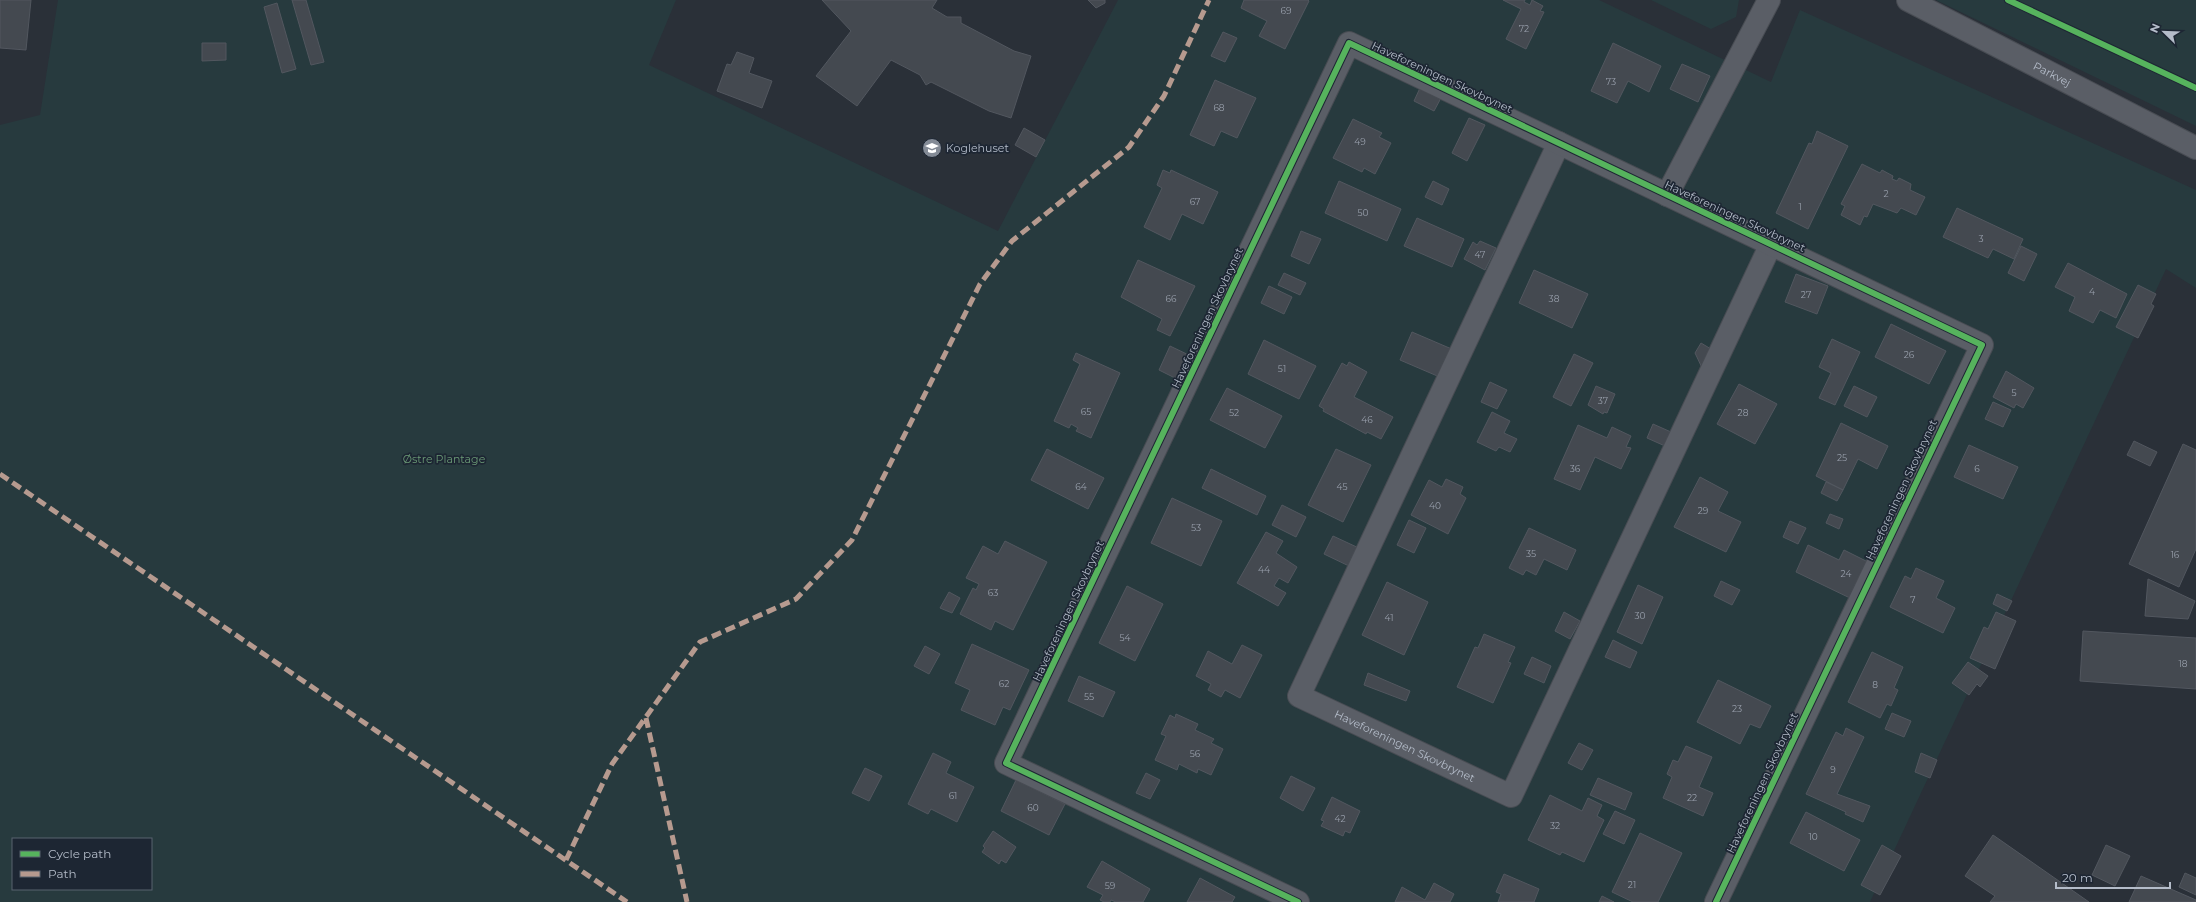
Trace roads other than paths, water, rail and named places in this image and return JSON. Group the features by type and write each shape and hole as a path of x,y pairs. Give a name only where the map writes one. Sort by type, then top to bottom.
{"street":[{"name":"Haveforeningen Skovbrynet","path":"1667,195 1769,0"},
{"name":"Parkvej","path":"1908,0 2196,148"},
{"name":"Haveforeningen Skovbrynet","path":"1298,902 1006,763 1349,43 1982,345 1716,902"},
{"name":"Haveforeningen Skovbrynet","path":"1559,143 1299,696 1306,700 1511,796 1771,244"}],"place":[{"name":"Koglehuset","path":"932,148"}],"park label":[{"name":"Østre Plantage","path":"444,459"}]}
